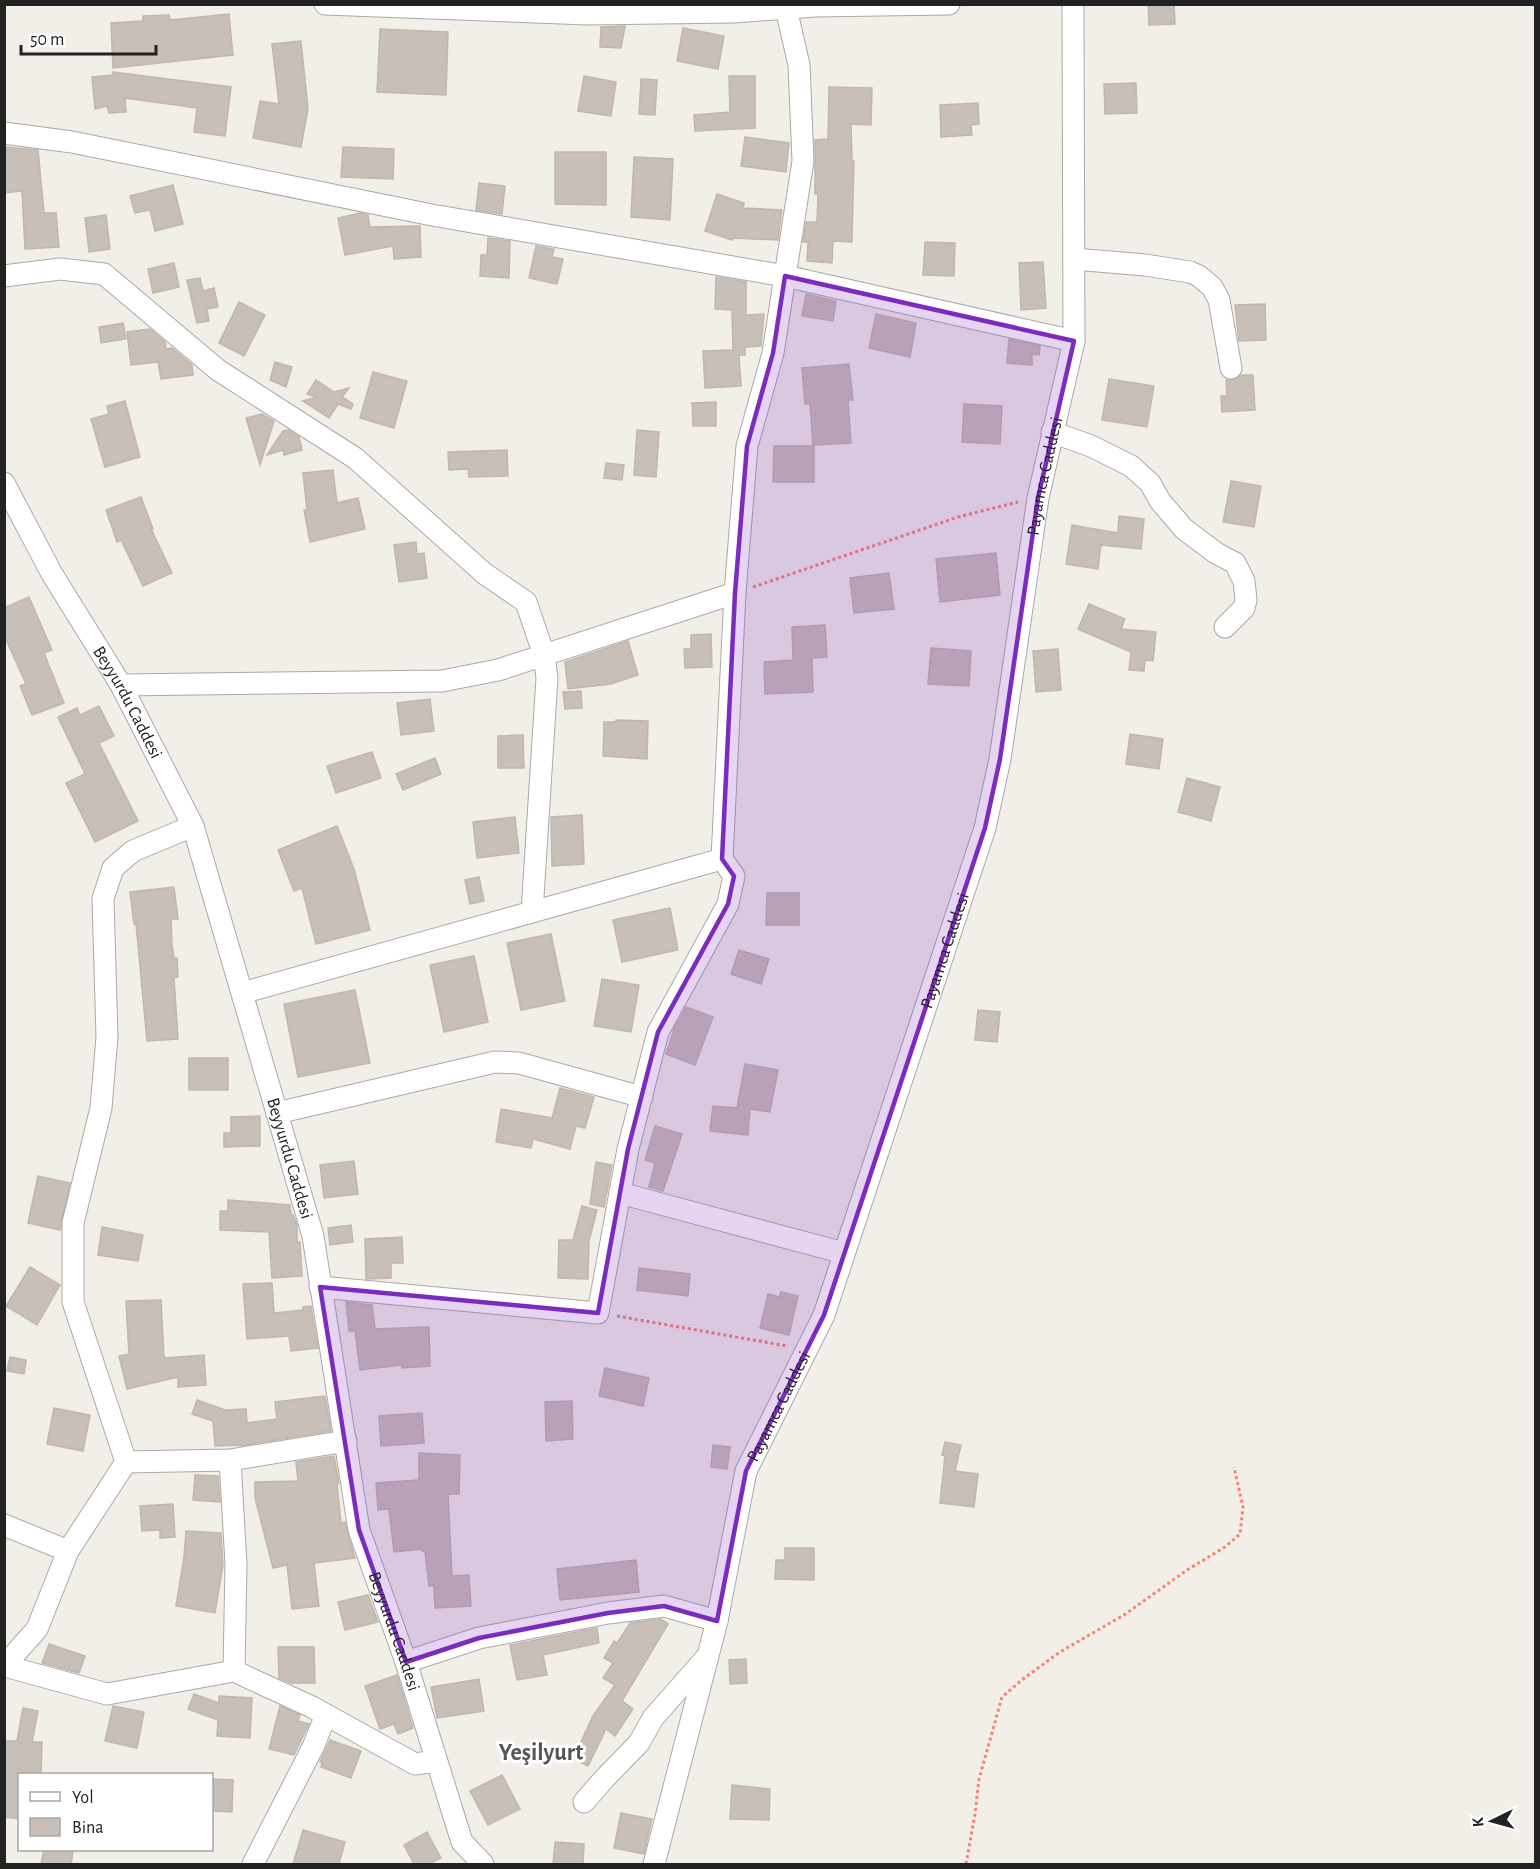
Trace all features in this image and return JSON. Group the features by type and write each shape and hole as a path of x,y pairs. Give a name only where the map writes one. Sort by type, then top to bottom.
{"street":[{"path":"325,4 587,9 949,4"},
{"name":"Payamca Caddesi","path":"654,1864 717,1621 746,1471 824,1315 985,828 1000,759 1038,498 1074,341 1073,4"},
{"path":"320,1287 598,1313 628,1149 658,1032 728,904 734,876 722,859 735,593 747,446 773,353 803,161 799,65 786,7"},
{"path":"4,133 84,144 432,215 785,276 1074,341"},
{"path":"1074,259 1145,265 1190,272 1199,276 1212,287 1219,300 1231,368"},
{"path":"4,276 60,269 104,274 218,370 355,458 485,574 526,602 544,654 548,678 532,912"},
{"path":"1052,432 1091,446 1131,466 1150,483 1160,501 1184,530 1216,554 1235,563 1244,581 1246,600 1244,608 1225,627"},
{"name":"Beyyurdu Caddesi","path":"4,483 14,523 52,574 121,685 193,826 313,1236 359,1530 406,1662 462,1842 483,1864"},
{"path":"121,685 442,681 498,670 735,593"},
{"path":"126,1462 73,1302 74,1223 101,1108 105,1060 104,898 113,868 133,851 193,826"},
{"path":"242,993 722,859"},
{"path":"277,1113 495,1062 519,1064 642,1097"},
{"path":"620,1193 844,1253"},
{"path":"126,1462 230,1460 346,1441"},
{"path":"230,1460 236,1564 234,1671"},
{"path":"126,1462 68,1551 37,1629 4,1666 107,1694 234,1671 327,1715 415,1764 436,1761"},
{"path":"4,1525 68,1551"},
{"path":"406,1662 479,1638 630,1610 664,1606 717,1621"},
{"path":"584,1802 639,1743 653,1718 708,1657"},
{"path":"253,1864 327,1715"}],"path":[{"path":"735,593 958,517 1038,498"},
{"path":"598,1313 807,1350"},
{"path":"966,1864 979,1779 1002,1697 1060,1652 1124,1615 1187,1570 1225,1547 1240,1534 1243,1507 1234,1467"}],"highlighted area":[{"path":"785,276 1074,341 1038,498 1000,759 985,828 824,1315 746,1471 717,1621 664,1606 608,1613 479,1638 406,1662 359,1530 320,1287 598,1313 628,1149 658,1032 728,904 734,876 722,859 735,593 747,446 773,353"}],"building":[{"path":"1148,4 1174,4 1175,24 1149,25"},
{"path":"229,14 233,55 113,68 111,23 143,21 143,16 169,15 170,20"},
{"path":"625,26 621,48 600,47 601,27"},
{"path":"683,28 724,36 718,69 677,61"},
{"path":"380,29 448,32 446,95 377,92"},
{"path":"301,41 308,109 301,147 253,138 260,101 279,104 272,44"},
{"path":"113,72 231,87 225,136 194,132 197,108 125,98 126,112 109,113 107,106 95,109 92,77 113,75"},
{"path":"584,76 616,82 611,116 578,111"},
{"path":"729,76 755,76 755,128 695,131 694,115 730,112"},
{"path":"641,79 657,80 655,115 639,114"},
{"path":"1136,83 1137,113 1105,114 1104,84"},
{"path":"829,87 872,88 871,125 851,124 852,161 854,161 852,242 833,241 832,263 807,261 808,242 803,242 806,222 817,222 815,140 828,139"},
{"path":"978,103 979,124 971,125 972,135 941,137 940,105"},
{"path":"745,137 789,143 786,172 741,166"},
{"path":"4,147 38,150 44,213 56,213 59,247 25,249 22,191 4,193"},
{"path":"343,147 394,149 393,179 341,177"},
{"path":"555,152 606,152 606,205 555,204"},
{"path":"634,157 673,159 670,220 631,217"},
{"path":"479,183 505,186 502,214 476,210"},
{"path":"173,185 183,224 155,231 150,210 135,213 130,196"},
{"path":"717,194 744,203 743,208 782,210 778,240 733,238 732,240 705,231"},
{"path":"360,213 368,215 370,227 420,226 421,257 394,259 393,246 345,255 338,218"},
{"path":"106,215 110,249 89,252 85,218"},
{"path":"488,238 510,241 509,278 480,276 481,255 487,255"},
{"path":"925,242 955,243 954,276 923,275"},
{"path":"536,246 554,249 552,257 563,259 557,284 529,278"},
{"path":"1043,262 1046,308 1021,310 1019,263"},
{"path":"174,263 179,287 153,293 148,269"},
{"path":"716,277 746,282 746,315 764,314 761,346 745,347 745,355 739,355 741,386 705,388 703,351 733,350 732,310 715,309"},
{"path":"200,278 203,291 214,288 218,307 207,309 209,321 197,323 187,280"},
{"path":"806,294 836,301 833,321 802,316"},
{"path":"239,302 265,315 244,356 219,343"},
{"path":"1265,304 1266,340 1239,341 1235,305"},
{"path":"876,314 916,323 910,357 869,348"},
{"path":"123,323 126,339 101,343 99,327"},
{"path":"150,329 165,342 166,349 172,348 192,365 193,375 161,379 158,362 131,365 127,332"},
{"path":"1009,339 1040,346 1039,355 1032,354 1032,365 1007,363"},
{"path":"275,362 292,367 286,387 270,380"},
{"path":"849,364 853,400 848,400 851,443 813,445 810,404 805,404 802,368"},
{"path":"373,372 407,381 394,428 360,418"},
{"path":"1241,375 1253,375 1255,410 1222,412 1221,396 1227,396 1226,380 1234,380"},
{"path":"1109,379 1154,386 1147,427 1102,420"},
{"path":"316,380 334,392 349,388 342,397 353,404 351,409 338,404 329,418 303,401 317,397 307,394"},
{"path":"125,401 140,457 105,467 91,419 109,414 107,406"},
{"path":"716,402 716,426 693,426 692,403"},
{"path":"964,404 1002,406 1000,444 962,442"},
{"path":"262,414 274,421 260,465 246,418"},
{"path":"288,430 299,437 302,450 284,455 283,450 267,455 283,431"},
{"path":"637,430 659,432 656,477 634,475"},
{"path":"774,446 814,446 814,482 773,482"},
{"path":"507,450 508,476 469,477 468,469 449,470 448,452"},
{"path":"606,463 624,465 622,480 604,478"},
{"path":"333,470 337,503 358,498 365,529 310,542 304,510 307,510 303,473"},
{"path":"1231,481 1261,486 1254,527 1223,522"},
{"path":"141,497 153,529 151,529 172,573 143,586 121,540 117,542 106,510"},
{"path":"1119,516 1144,519 1141,549 1101,545 1098,569 1066,564 1072,525 1118,533"},
{"path":"416,542 417,554 424,553 427,578 399,582 394,545"},
{"path":"996,553 1000,595 940,602 936,559"},
{"path":"889,573 894,609 854,613 850,578"},
{"path":"29,597 52,650 44,653 64,703 32,715 20,686 26,684 4,635 4,608"},
{"path":"1089,604 1125,619 1121,629 1156,632 1153,661 1145,660 1144,671 1129,670 1131,652 1078,629"},
{"path":"825,625 827,657 812,658 813,692 765,694 764,662 793,660 792,627"},
{"path":"711,634 712,667 685,668 684,649 691,649 691,635"},
{"path":"628,641 638,675 611,684 568,689 565,662"},
{"path":"931,648 971,651 969,686 928,684"},
{"path":"1058,649 1061,690 1036,692 1033,651"},
{"path":"581,691 582,708 565,709 563,692"},
{"path":"430,699 434,731 401,735 397,703"},
{"path":"99,706 114,736 99,743 138,821 95,842 66,783 85,774 58,717 77,708 80,715"},
{"path":"616,720 648,721 647,759 603,756 604,722 616,722"},
{"path":"1130,734 1163,739 1159,769 1126,764"},
{"path":"523,735 524,768 498,768 498,736"},
{"path":"372,752 381,778 336,793 327,766"},
{"path":"435,758 441,774 403,790 396,774"},
{"path":"1187,778 1220,787 1211,821 1178,812"},
{"path":"582,815 584,864 552,866 551,817"},
{"path":"515,817 519,853 477,858 473,822"},
{"path":"337,826 354,869 370,930 316,944 302,888 294,891 278,850"},
{"path":"479,877 484,901 470,904 465,880"},
{"path":"174,887 178,919 171,919 174,958 177,958 178,977 174,978 178,1039 147,1041 136,924 134,924 130,892"},
{"path":"767,893 799,893 799,925 766,925"},
{"path":"670,908 678,950 622,962 613,920"},
{"path":"551,934 565,1001 521,1010 507,943"},
{"path":"739,950 769,959 761,984 731,974"},
{"path":"474,956 488,1022 444,1032 430,965"},
{"path":"602,979 639,985 631,1032 594,1026"},
{"path":"355,990 370,1063 298,1077 284,1004"},
{"path":"686,1007 713,1017 695,1065 666,1054 674,1029"},
{"path":"978,1010 1000,1012 997,1042 975,1040"},
{"path":"189,1058 228,1058 228,1090 189,1090"},
{"path":"745,1064 778,1070 770,1112 750,1109 748,1135 710,1131 713,1106 737,1108"},
{"path":"560,1088 594,1097 585,1128 576,1126 570,1149 533,1139 531,1148 496,1142 501,1109 552,1118"},
{"path":"260,1116 260,1146 224,1147 224,1133 231,1133 231,1117"},
{"path":"655,1126 682,1134 663,1191 649,1187 655,1163 645,1160"},
{"path":"354,1161 358,1194 324,1198 320,1165"},
{"path":"596,1162 612,1165 604,1207 590,1204"},
{"path":"38,1176 70,1183 60,1230 28,1223"},
{"path":"228,1200 290,1205 291,1215 297,1225 297,1242 300,1242 302,1276 272,1278 269,1232 220,1230 220,1211 228,1211"},
{"path":"582,1206 597,1210 589,1241 588,1279 558,1278 559,1240 573,1240"},
{"path":"351,1225 353,1242 330,1245 328,1228"},
{"path":"102,1227 143,1235 138,1261 98,1255"},
{"path":"402,1237 403,1263 391,1263 391,1278 366,1279 365,1239"},
{"path":"30,1267 60,1285 37,1325 6,1306"},
{"path":"639,1268 690,1274 688,1296 637,1290"},
{"path":"272,1283 274,1313 303,1310 303,1307 311,1306 318,1348 291,1351 289,1336 247,1339 243,1284"},
{"path":"781,1292 798,1296 789,1335 760,1328 768,1294 779,1297"},
{"path":"161,1300 164,1358 204,1355 206,1385 178,1387 178,1377 127,1389 119,1356 129,1354 126,1301"},
{"path":"346,1302 372,1305 375,1329 429,1327 430,1366 402,1368 402,1365 360,1370 355,1331 349,1331"},
{"path":"10,1357 26,1360 24,1374 7,1371"},
{"path":"605,1368 649,1378 643,1406 599,1396"},
{"path":"325,1396 331,1431 245,1445 215,1446 213,1421 192,1414 197,1400 225,1410 246,1409 247,1423 277,1419 275,1402"},
{"path":"572,1401 573,1439 546,1441 545,1402"},
{"path":"54,1408 90,1415 83,1451 47,1444"},
{"path":"422,1413 424,1443 381,1446 379,1416"},
{"path":"945,1442 961,1445 955,1471 978,1474 974,1507 940,1503 945,1456 942,1455"},
{"path":"713,1445 730,1447 727,1469 711,1467"},
{"path":"419,1453 460,1455 459,1494 448,1494 452,1576 469,1575 471,1606 435,1608 434,1586 429,1586 425,1551 422,1549 394,1552 389,1509 378,1510 376,1483 419,1480"},
{"path":"334,1456 339,1483 337,1484 341,1523 345,1522 355,1558 314,1563 319,1606 292,1609 287,1565 273,1568 255,1498 255,1482 298,1481 296,1462"},
{"path":"195,1475 218,1476 220,1502 193,1500"},
{"path":"173,1504 175,1537 160,1538 160,1530 142,1531 140,1506"},
{"path":"186,1531 221,1533 223,1565 215,1613 176,1606"},
{"path":"785,1548 814,1548 814,1580 775,1579 776,1560 785,1560"},
{"path":"636,1560 639,1592 560,1600 557,1569"},
{"path":"368,1595 378,1622 345,1630 338,1602"},
{"path":"661,1619 668,1624 622,1701 633,1709 615,1736 606,1729 588,1766 573,1759 593,1716 615,1685 603,1678 613,1663 604,1658 614,1641 617,1643 630,1623"},
{"path":"597,1628 599,1643 543,1655 547,1675 517,1680 510,1645"},
{"path":"49,1644 85,1656 79,1673 42,1663"},
{"path":"278,1647 314,1647 315,1683 291,1683 279,1678"},
{"path":"746,1659 747,1683 730,1684 729,1660"},
{"path":"397,1675 413,1728 398,1734 394,1724 380,1729 365,1686"},
{"path":"479,1679 484,1711 437,1718 431,1687"},
{"path":"194,1694 219,1703 219,1696 252,1698 250,1738 217,1736 218,1720 188,1709"},
{"path":"113,1706 144,1712 137,1748 105,1741"},
{"path":"280,1706 300,1715 298,1721 309,1724 294,1755 269,1749"},
{"path":"23,1708 38,1711 32,1742 42,1742 41,1773 18,1773 18,1819 4,1817 5,1741 17,1741"},
{"path":"330,1740 361,1751 351,1778 321,1767 322,1762 320,1762"},
{"path":"502,1775 520,1809 488,1825 470,1791"},
{"path":"213,1779 233,1780 232,1812 213,1811"},
{"path":"732,1785 770,1789 769,1820 730,1819"},
{"path":"621,1813 652,1819 644,1854 614,1848"},
{"path":"303,1830 345,1842 339,1864 293,1864"},
{"path":"427,1832 441,1858 429,1864 414,1864 404,1845"},
{"path":"555,1842 584,1844 583,1864 553,1864"},
{"path":"44,1851 73,1852 71,1864 41,1864"}],"district":[{"name":"Yeşilyurt","path":"541,1752"}]}
